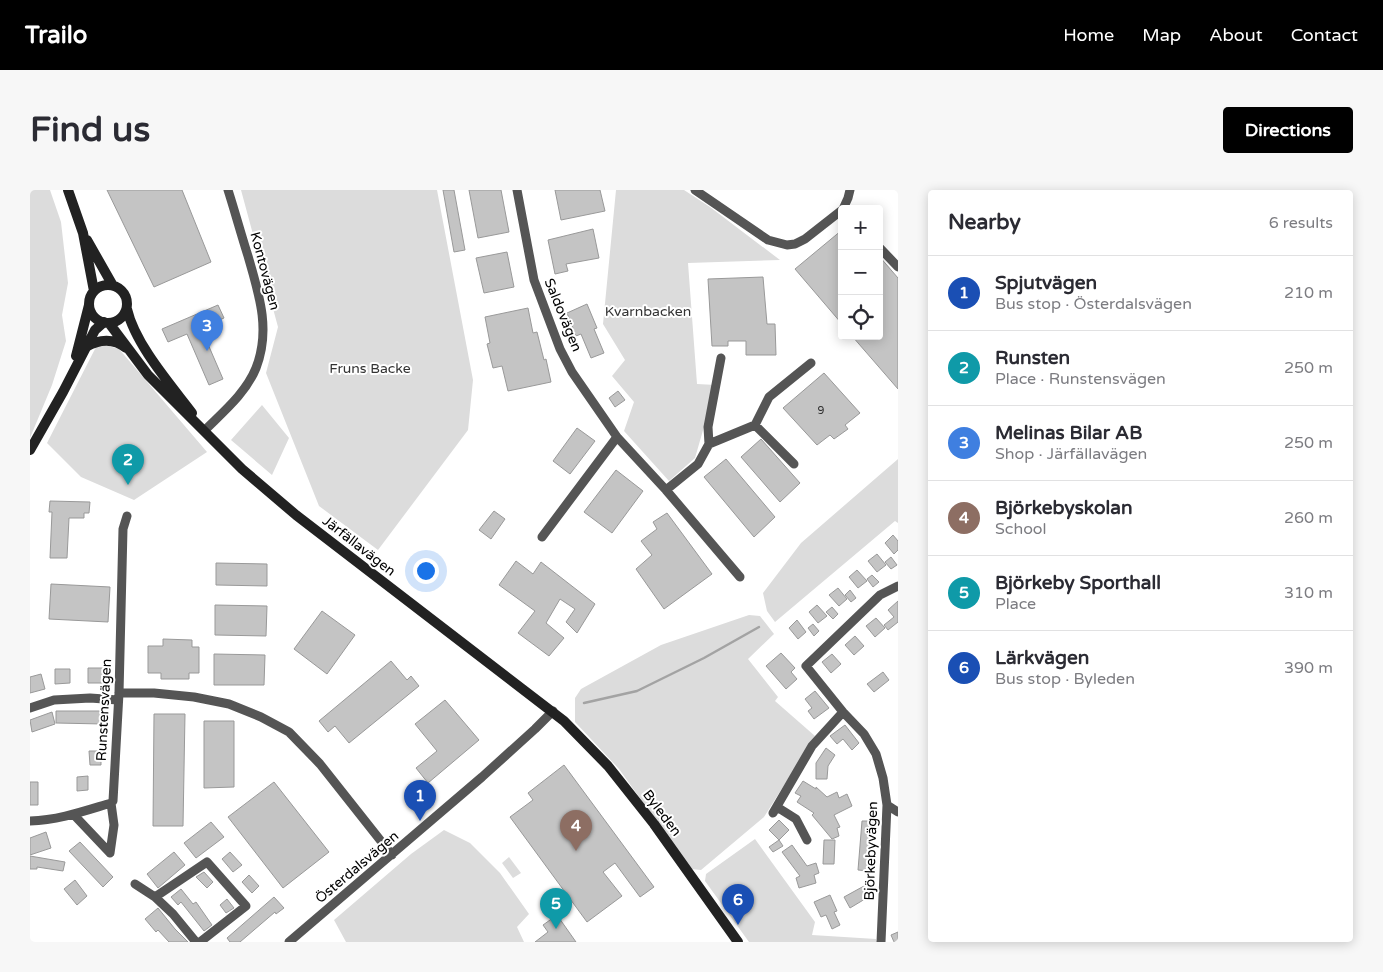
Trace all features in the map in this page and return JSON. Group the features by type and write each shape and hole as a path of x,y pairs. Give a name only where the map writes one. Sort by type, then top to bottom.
{"street":[{"path":"68,190 83,233 94,291"},
{"name":"Kontovägen","path":"205,430 245,387 255,369 261,351 264,330 260,300 228,190"},
{"name":"Saldovägen","path":"517,190 534,280 560,350 572,372 617,437 666,490 740,577"},
{"path":"695,190 768,240 787,245 795,244 805,239 838,212"},
{"path":"844,205 850,190"},
{"path":"83,233 112,284"},
{"path":"882,250 898,267"},
{"path":"30,450 63,392 95,330 106,323 122,318 127,309 127,298 117,286 112,284 101,285 91,295 73,372"},
{"path":"89,304 95,318 106,323"},
{"name":"Järfällavägen","path":"127,309 130,324 159,369 205,430 242,469 296,515 553,710"},
{"name":"Järfällavägen","path":"106,323 180,409 205,430"},
{"path":"86,348 93,342 114,341 122,344 131,352"},
{"path":"710,444 708,428 721,358"},
{"path":"666,490 698,464 710,444 755,425 769,397 811,363"},
{"path":"755,425 794,464"},
{"path":"542,537 617,437"},
{"name":"Runstensvägen","path":"74,815 110,853 114,824 111,803 113,801 119,696 123,529 127,516"},
{"name":"Björkebyvägen","path":"881,942 887,805 883,778 876,754 864,734 843,712 806,666 880,595 898,586"},
{"path":"30,708 54,700 119,696 194,697 229,704 261,717 289,732 320,764 392,855"},
{"name":"Österdalsvägen","path":"289,942 535,730 553,710"},
{"name":"Byleden","path":"553,710 608,766 654,824 738,942"},
{"path":"808,840 796,819 775,810 812,746 843,712"},
{"path":"30,821 74,815 111,803"},
{"path":"887,805 898,812"},
{"path":"135,884 155,897 198,942 246,906 207,862 155,897"}],"green space":[{"path":"30,190 50,190 61,222 68,283 62,315 66,341 52,385 30,438"},
{"name":"Fruns Backe","path":"241,190 437,190 473,380 468,430 378,550 319,506 266,373 278,327"},
{"name":"Kvarnbacken","path":"616,190 684,190 710,207 780,260 688,263 697,384 716,385 695,458 669,481 624,431 634,402 612,376 625,360 603,324"},
{"path":"105,345 119,349 207,452 134,500 81,477 47,443 96,347"},
{"path":"262,405 289,438 272,475 231,440"},
{"path":"898,459 898,523 895,521 775,622 767,611 763,593 801,543"},
{"path":"749,615 760,616 774,634 748,659 778,697 775,701 815,736 764,817 701,870 691,869 619,769 575,722 575,698 581,689 661,645"},
{"path":"444,830 470,843 500,873 529,914 517,927 524,942 346,942 334,920 411,854"},
{"path":"755,839 815,922 812,935 876,939 877,942 749,942 705,881 706,874"},
{"path":"509,857 521,873 513,878 502,863"}],"building":[{"path":"107,190 182,190 211,262 154,287"},
{"path":"443,190 454,190 465,250 454,252"},
{"path":"469,190 501,190 509,232 478,238"},
{"path":"555,190 600,190 605,211 561,220"},
{"path":"593,229 599,258 566,264 568,271 555,274 548,240"},
{"path":"838,233 838,319 795,269"},
{"path":"507,252 514,287 484,293 476,258"},
{"path":"883,261 898,278 898,389 855,340 883,340"},
{"path":"763,277 767,324 775,324 776,355 746,355 746,341 728,341 728,346 712,346 708,279"},
{"path":"587,304 597,328 594,329 604,353 591,358 581,334 576,336 567,313"},
{"path":"218,305 224,318 201,328 223,379 209,385 187,334 168,342 162,329"},
{"path":"528,308 533,333 537,332 551,382 508,391 502,366 493,368 487,344 490,343 485,317"},
{"path":"824,373 860,413 845,425 848,429 834,439 830,435 817,445 783,408"},
{"path":"618,391 625,400 615,407 609,398"},
{"path":"577,428 595,441 570,474 553,461"},
{"path":"761,439 800,483 780,502 741,457"},
{"path":"726,459 775,517 754,537 704,477"},
{"path":"616,470 643,491 612,533 584,512"},
{"path":"50,501 90,502 89,513 84,513 84,518 69,518 67,558 50,558 52,512 49,512"},
{"path":"494,511 505,519 491,539 479,530"},
{"path":"667,513 712,574 664,609 636,569 652,555 641,541 657,529 653,522"},
{"path":"893,535 898,541 898,550 894,554 885,543"},
{"path":"877,554 886,565 877,572 868,561"},
{"path":"891,557 897,565 891,569 885,562"},
{"path":"516,561 533,574 541,562 595,604 577,633 566,622 575,609 560,599 546,623 564,638 549,656 518,633 535,611 499,585"},
{"path":"216,563 267,564 267,586 216,585"},
{"path":"857,570 867,581 858,588 849,577"},
{"path":"872,575 879,582 873,587 867,579"},
{"path":"51,584 110,587 108,622 49,619"},
{"path":"838,588 847,599 839,606 829,595"},
{"path":"850,590 856,598 851,602 845,595"},
{"path":"898,601 898,622 888,630 884,625 894,617 888,610"},
{"path":"215,605 267,606 266,636 215,635"},
{"path":"817,605 827,616 818,623 809,612"},
{"path":"832,607 838,614 833,619 826,612"},
{"path":"322,611 355,635 327,674 294,649"},
{"path":"876,618 885,628 875,637 866,626"},
{"path":"797,620 806,632 798,639 789,628"},
{"path":"813,624 819,631 814,636 808,628"},
{"path":"855,636 864,646 854,655 845,645"},
{"path":"163,639 192,640 192,647 199,647 199,673 189,673 189,679 161,679 161,673 148,673 148,646 163,646"},
{"path":"781,653 795,668 791,672 797,679 786,689 766,666"},
{"path":"214,654 265,655 264,685 214,685"},
{"path":"832,654 841,664 831,673 822,662"},
{"path":"391,661 407,680 411,676 419,686 349,743 335,726 328,732 319,721"},
{"path":"88,668 104,668 104,683 88,683"},
{"path":"55,669 70,669 70,683 55,684"},
{"path":"883,672 889,680 874,692 867,684"},
{"path":"41,674 45,689 30,693 30,677"},
{"path":"815,691 829,708 814,719 808,711 812,708 805,699"},
{"path":"445,700 479,740 428,783 416,768 437,751 415,724"},
{"path":"56,711 103,711 103,724 56,723"},
{"path":"52,712 55,724 32,732 30,720"},
{"path":"154,714 185,714 183,826 153,826"},
{"path":"204,721 234,721 234,787 204,788"},
{"path":"845,725 859,743 852,750 843,739 837,744 830,736"},
{"path":"826,748 835,755 828,766 827,779 816,779 816,763"},
{"path":"89,751 101,751 101,765 90,765"},
{"path":"564,765 654,887 640,897 615,863 603,872 622,896 587,922 510,817 533,800 528,793"},
{"path":"88,776 88,790 77,791 77,777"},
{"path":"803,781 816,789 816,787 827,797 837,792 839,798 847,794 852,806 834,815 840,827 837,828 839,836 832,839 812,815 814,813 797,802 801,796 795,793"},
{"path":"30,782 38,782 38,805 30,805"},
{"path":"274,782 329,852 283,888 228,817"},
{"path":"779,820 789,830 779,840 769,830"},
{"path":"862,821 872,821 869,871 858,870"},
{"path":"211,822 224,837 196,858 184,843"},
{"path":"46,832 51,848 30,855 30,838"},
{"path":"779,840 783,846 773,852 769,847"},
{"path":"824,840 835,840 834,864 823,864"},
{"path":"80,842 113,877 103,887 69,851"},
{"path":"792,845 807,866 816,863 819,873 814,875 816,883 799,888 796,878 800,876 782,852"},
{"path":"174,852 185,865 158,888 147,874"},
{"path":"230,852 242,865 233,872 222,859"},
{"path":"30,856 65,862 63,871 37,867 37,869 30,869"},
{"path":"204,872 213,882 207,888 196,877"},
{"path":"249,875 259,886 252,893 242,882"},
{"path":"75,880 87,896 77,905 64,889"},
{"path":"864,886 870,896 850,908 844,897"},
{"path":"181,889 193,904 196,902 212,925 204,931 181,902 178,905 171,897"},
{"path":"830,895 837,911 834,912 840,925 832,929 826,915 821,917 814,902"},
{"path":"274,897 284,908 276,914 275,912 240,942 230,942 227,938"},
{"path":"227,899 234,908 226,913 220,905"},
{"path":"158,908 188,942 169,942 158,930 156,932 145,919"},
{"path":"557,915 576,942 535,942 548,932 543,925"},
{"path":"898,932 898,942 894,942 891,935"}],"waterway":[{"path":"584,703 637,691 704,658 759,627"}],"place":[{"name":"Melinas Bilar AB","path":"207,351"},
{"name":"Runsten","path":"128,485"},
{"name":"Spjutvägen","path":"420,821"},
{"name":"Björkebyskolan","path":"576,851"},
{"name":"Lärkvägen","path":"738,925"},
{"name":"Björkeby Sporthall","path":"556,929"}]}
